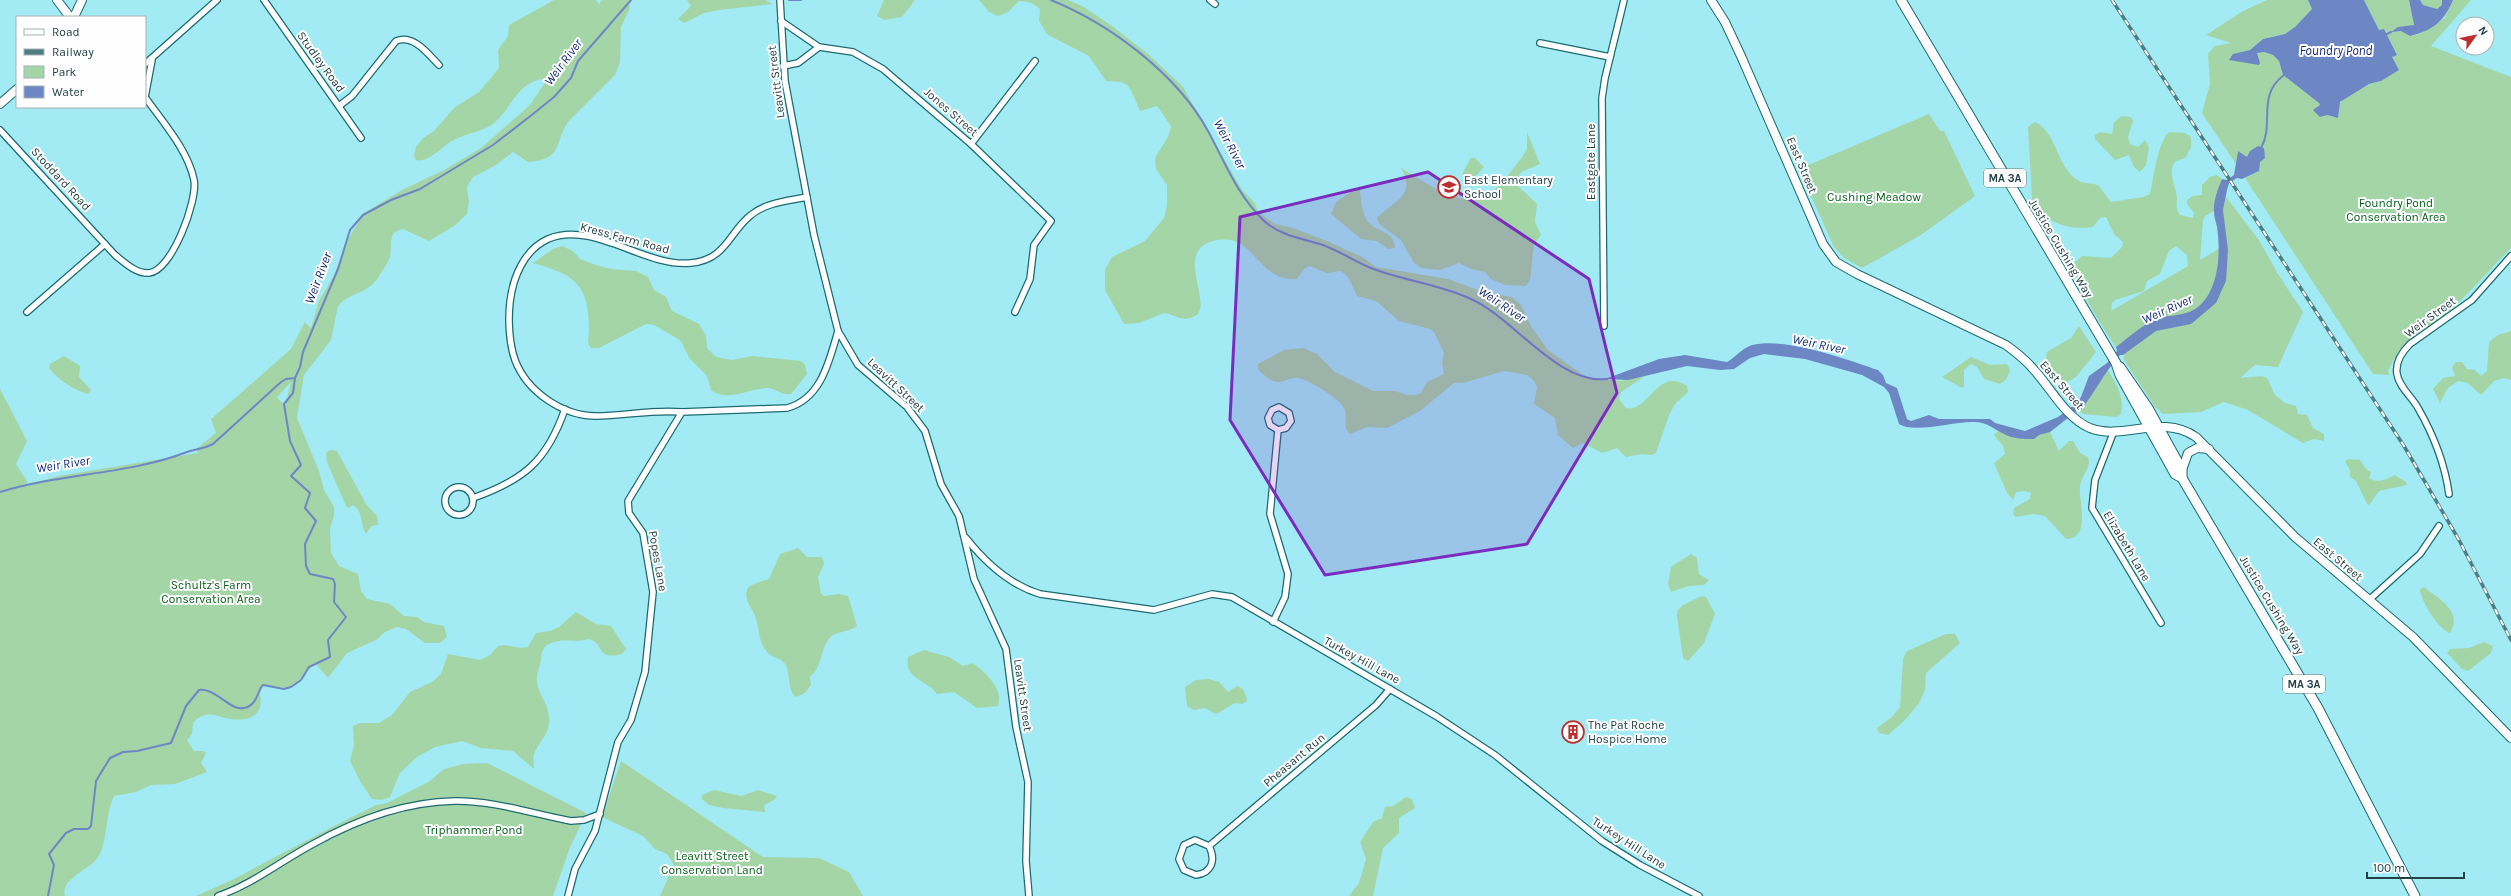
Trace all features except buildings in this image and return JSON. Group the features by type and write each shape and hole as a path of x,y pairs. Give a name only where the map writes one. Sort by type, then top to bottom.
{"main road":[{"path":"56,0 69,16"},
{"path":"74,16 82,0"},
{"name":"East Street","path":"1711,0 1732,37 1818,234 1832,258 1857,274 2006,345 2027,362 2063,406 2080,422 2092,428 2114,431 2153,427 2186,431 2209,449 2295,537 2430,654 2511,738"},
{"name":"Justice Cushing Way","path":"1901,0 2114,359 2136,387 2153,427 2176,474 2182,474 2318,708 2415,896"},
{"path":"0,104 16,90"},
{"path":"2182,474 2188,453 2197,448 2209,449"}],"street":[{"path":"146,63 217,0"},
{"name":"Studley Road","path":"264,0 361,138"},
{"name":"Leavitt Street","path":"780,0 783,66 806,197 838,331 858,365 907,407 921,424 928,440 940,480 959,516 978,589 1003,639 1008,659 1016,727 1028,782 1026,861 1029,896"},
{"name":"Eastgate Lane","path":"1604,326 1602,98 1624,0"},
{"name":"Jones Street","path":"781,21 819,47 852,52 875,64 971,144 1051,221 1034,245 1030,279 1015,312"},
{"path":"339,106 352,96 396,41 402,39 413,41 439,65"},
{"path":"1540,43 1610,57"},
{"path":"783,66 798,63 819,47"},
{"path":"146,90 149,67 154,56"},
{"path":"971,144 1035,61"},
{"name":"Stoddard Road","path":"0,130 124,263 136,270 149,273 166,264 174,250 193,198 194,182 188,163 146,99"},
{"name":"Kress Farm Road","path":"682,412 656,411 596,416 565,410 550,402 535,389 522,374 513,353 510,307 512,287 520,267 533,250 558,236 576,235 677,263 698,262 725,248 747,219 758,210 776,203 806,197"},
{"path":"27,312 105,244"},
{"name":"Weir Street","path":"2449,494 2443,465 2422,415 2398,378 2397,365 2410,344 2472,300 2511,256"},
{"path":"682,412 787,408 798,405 806,400 818,384 828,363 838,331"},
{"path":"1279,407 1287,410 1291,418 1288,426 1278,430 1270,425 1268,418 1272,410 1279,407"},
{"path":"473,498 512,483 535,465 554,438 565,410"},
{"name":"Popes Lane","path":"568,896 575,869 595,831 618,742 631,720 643,684 653,614 652,586 643,533 631,516 628,504 682,412"},
{"path":"1273,622 1285,597 1288,583 1286,561 1270,514 1278,430"},
{"name":"Elizabeth Lane","path":"2114,431 2095,480 2092,508 2101,526 2161,623"},
{"path":"455,488 468,490 473,498 472,508 465,514 456,515 446,507 446,498 455,488"},
{"path":"2369,600 2420,554 2439,526"},
{"name":"Turkey Hill Lane","path":"965,537 980,556 1010,579 1040,594 1154,610 1208,595 1224,594 1241,602 1390,689 1491,752 1605,844 1699,896"},
{"path":"970,562 980,556"},
{"name":"Pheasant Run","path":"1209,846 1376,705 1390,689"},
{"path":"218,896 240,889 314,843 357,823 421,803 455,801 484,804 570,821 584,820 600,814"},
{"path":"1195,840 1209,846 1213,854 1213,862 1207,871 1196,875 1184,870 1179,859 1184,845 1195,840"}],"highlighted area":[{"path":"1428,172 1589,279 1617,393 1527,544 1325,575 1230,420 1240,217"}],"green space":[{"name":"Schultz's Farm Conservation Area","path":"554,0 596,0 599,4 602,0 629,0 630,8 621,27 620,62 615,75 568,122 556,149 552,154 539,161 528,162 513,152 496,165 473,177 467,187 469,202 467,214 454,226 429,241 403,229 394,233 391,240 389,260 376,280 371,286 343,301 338,306 331,340 304,375 297,418 319,471 324,490 334,507 334,515 330,528 331,553 339,566 358,574 361,591 367,599 390,604 404,616 417,617 424,622 444,626 447,637 440,643 425,643 406,629 397,627 385,632 376,640 347,653 328,678 316,664 308,669 296,683 288,688 263,685 259,692 261,699 258,711 250,717 238,720 215,715 204,715 198,718 193,723 192,734 187,740 194,751 203,751 206,753 201,763 207,772 175,784 151,785 136,792 114,796 109,812 105,839 99,855 95,861 70,880 66,885 65,896 0,896 0,389 27,441 16,464 28,483 10,489 59,476 198,453 196,449 216,433 211,419 291,349 305,322 311,328 319,301 333,277 350,236 364,213 402,190 444,170 481,148 530,105 544,84 542,79 526,86 501,116 490,126 455,139 425,159 416,160 414,156 416,147 423,138 434,131 454,108 479,92 499,68 498,50 508,36 509,25","holes":["291,382 285,406 277,397"]},
{"path":"687,0 766,0 772,4 704,13 684,23 678,19 691,6"},
{"path":"884,0 915,0 902,17 885,20 877,16"},
{"path":"979,0 1068,0 1084,7 1112,26 1148,54 1183,87 1242,190 1255,203 1258,212 1275,224 1293,228 1327,241 1364,258 1376,267 1448,279 1486,293 1512,297 1521,305 1531,326 1548,350 1586,377 1620,381 1645,376 1621,392 1619,399 1626,408 1634,408 1641,404 1661,385 1668,382 1677,381 1687,386 1688,392 1675,404 1669,415 1656,453 1652,455 1641,454 1626,457 1617,448 1602,453 1583,443 1573,448 1558,435 1555,418 1534,404 1537,387 1534,381 1527,375 1504,371 1463,383 1454,383 1420,411 1387,428 1367,427 1350,434 1345,425 1346,415 1344,408 1332,396 1319,387 1302,379 1292,378 1275,382 1260,372 1258,364 1284,350 1304,348 1317,354 1335,372 1373,391 1395,391 1407,395 1416,395 1421,393 1427,382 1444,374 1442,363 1444,353 1434,332 1430,329 1399,321 1376,301 1357,296 1348,277 1341,271 1327,273 1309,266 1304,269 1297,279 1283,278 1272,273 1247,249 1238,243 1227,240 1213,241 1201,248 1196,257 1195,269 1201,305 1198,313 1186,319 1164,313 1139,323 1124,324 1105,290 1105,270 1112,257 1145,241 1164,218 1167,205 1167,185 1156,169 1155,158 1168,137 1171,126 1157,106 1140,111 1131,90 1127,85 1121,82 1106,81 1089,56 1048,35 1039,21 1040,9 1035,5 1028,2 1019,1 1008,12 998,16 989,12"},
{"name":"Foundry Pond Conservation Area","path":"2267,0 2308,0 2312,9 2295,27 2285,34 2263,39 2250,50 2233,54 2260,63 2257,53 2264,52 2273,55 2279,61 2283,75 2319,103 2327,115 2336,118 2339,113 2338,107 2341,102 2356,90 2369,84 2381,81 2392,57 2397,54 2384,29 2379,30 2364,0 2409,0 2414,25 2394,33 2401,31 2417,35 2445,18 2453,0 2471,0 2457,16 2455,16 2455,18 2431,46 2511,77 2511,248 2452,308 2405,344 2399,351 2388,371 2389,375 2373,374 2245,178 2259,171 2238,151 2236,164 2202,113 2210,84 2208,54 2215,46 2231,43 2206,35 2243,11"},
{"path":"2420,0 2442,0 2442,5 2437,9 2423,5"},
{"name":"Cushing Meadow","path":"1929,114 1940,131 1944,131 1975,196 1921,235 1862,268 1844,258 1834,247 1799,169"},
{"path":"2122,116 2131,117 2133,121 2128,137 2130,144 2138,147 2145,140 2149,147 2146,165 2140,172 2134,167 2129,155 2115,160 2095,139 2095,135 2100,132 2112,134 2114,122"},
{"path":"2035,122 2043,127 2071,175 2081,182 2098,185 2111,202 2143,197 2150,194 2159,152 2165,137 2169,132 2185,133 2191,137 2191,147 2186,157 2175,162 2172,170 2177,197 2178,213 2180,215 2193,218 2194,213 2187,204 2187,200 2193,196 2202,195 2202,185 2210,177 2217,175 2222,179 2214,211 2205,216 2203,221 2200,260 2227,244 2223,210 2226,197 2259,240 2278,274 2303,312 2278,367 2255,365 2240,378 2262,376 2267,378 2275,395 2285,403 2296,406 2298,414 2307,415 2313,428 2324,434 2324,441 2314,439 2303,443 2248,410 2224,402 2201,412 2163,414 2155,407 2124,360 2124,354 2118,345 2116,347 2097,318 2083,293 2075,270 2075,262 2082,256 2111,258 2122,247 2123,242 2114,234 2106,217 2100,218 2093,227 2076,228 2057,223 2049,219 2036,207 2032,199 2028,127","holes":["2176,246 2187,255 2188,266 2111,311 2112,303 2115,300 2144,291 2147,281 2160,274 2169,251"]},
{"path":"1527,132 1540,164 1521,172 1515,183 1537,204 1535,222 1541,235 1534,245 1530,280 1526,286 1505,285 1491,279 1485,272 1471,269 1459,263 1440,270 1421,268 1414,263 1401,240 1379,224 1377,218 1396,202 1405,192 1405,178 1401,168 1444,193 1468,199 1480,198 1491,193 1504,181 1523,156 1527,149"},
{"path":"1471,158 1475,158 1484,167 1477,175 1469,178 1462,174"},
{"path":"1360,186 1362,206 1367,220 1373,226 1389,235 1395,248 1388,249 1377,241 1361,239 1331,214 1336,202"},
{"path":"562,246 573,251 580,259 596,265 611,269 636,271 648,277 654,290 666,297 672,311 699,324 706,336 707,348 716,357 732,360 752,356 801,361 805,365 807,374 791,394 785,394 768,388 738,394 724,395 717,394 711,390 707,376 690,359 680,340 654,325 646,324 599,348 591,348 588,342 589,330 586,302 577,284 569,277 559,272 533,263 553,249"},
{"path":"2079,326 2096,352 2076,377 2063,385 2045,363 2047,352 2071,338"},
{"path":"2511,331 2511,380 2504,378 2494,381 2481,395 2468,383 2458,381 2448,388 2440,403 2433,389 2443,378 2455,376 2452,367 2456,362 2462,362 2467,369 2475,370 2481,376 2487,371 2489,342 2498,335"},
{"path":"64,356 80,366 79,377 91,390 88,394 67,384 57,377 49,368 50,364"},
{"path":"1971,357 1990,365 2007,364 2010,370 2008,377 2000,384 1984,379 1977,367 1971,364 1964,370 1964,387 1962,388 1942,377"},
{"path":"2108,370 2121,396 2121,414 2117,417 2083,414 2080,411"},
{"path":"1998,431 2006,435 2050,432 2059,451 2069,441 2073,441 2080,453 2088,457 2089,464 2080,486 2082,517 2081,525 2079,532 2074,537 2066,539 2045,516 2033,514 2015,517 2013,514 2014,508 2030,499 2031,493 2025,491 2016,492 2013,500 2007,493 1994,463 2005,454 2003,446 1994,435"},
{"path":"330,450 337,451 366,504 377,516 378,525 371,526 366,534 359,511 353,505 348,508 346,506 327,462 326,453"},
{"path":"2349,459 2360,460 2366,469 2371,472 2369,478 2372,480 2379,481 2395,475 2406,482 2407,485 2379,491 2369,505 2367,504 2356,481 2350,477 2350,470 2345,461"},
{"path":"798,548 807,557 822,557 824,564 818,577 821,593 824,596 839,594 848,596 857,626 850,630 838,633 828,640 817,669 810,677 811,685 805,693 796,697 793,695 790,687 786,665 768,653 762,645 755,615 746,598 746,594 750,586 769,579 780,554"},
{"path":"1691,554 1697,558 1699,574 1709,580 1704,585 1689,586 1671,592 1668,584 1671,567"},
{"path":"2424,587 2442,601 2451,612 2454,618 2450,633 2436,621 2423,600 2420,589"},
{"path":"1702,596 1706,597 1715,614 1704,643 1688,661 1683,658 1677,616 1678,610 1683,605"},
{"path":"576,612 596,624 611,626 626,649 622,654 613,656 608,655 601,651 594,641 589,639 556,642 548,644 544,648 541,654 537,681 548,711 549,724 546,733 534,754 534,769 513,751 481,748 462,741 435,747 417,757 400,773 390,797 382,800 372,799 361,783 350,761 354,745 353,726 360,723 379,723 392,715 410,692 432,682 441,674 448,654 480,660 490,655 498,646 506,645 520,648 528,647 536,633 550,631 559,627"},
{"path":"1946,634 1955,634 1960,643 1926,673 1925,690 1919,703 1905,720 1888,735 1879,733 1877,728 1892,717 1900,707 1903,659 1907,651"},
{"path":"2484,642 2493,646 2491,653 2468,671 2462,669 2447,653 2450,649 2469,648"},
{"path":"924,650 949,657 963,666 973,663 993,682 998,694 998,706 977,708 954,692 937,694 909,670 908,657"},
{"path":"1209,679 1219,682 1228,692 1237,686 1241,688 1247,701 1242,704 1235,703 1216,714 1205,708 1194,710 1187,706 1185,687 1196,680"},
{"name":"Leavitt Street Conservation Land","path":"621,761 763,857 819,858 849,872 863,896 660,896 674,865 667,854 655,849 643,836 602,817"},
{"name":"Triphammer Pond","path":"487,763 586,813 569,850 553,896 196,896 232,880 376,805 387,803 430,781 444,769 463,764"},
{"path":"714,790 741,796 758,790 777,796 774,800 764,805 765,812 723,808 709,805 702,799 702,795"},
{"path":"1406,797 1412,799 1415,808 1399,818 1399,833 1383,848 1373,896 1349,896 1359,883 1366,859 1360,842 1373,822 1382,818 1385,807 1393,806"}],"water":[{"name":"Foundry Pond","path":"2308,0 2364,0 2379,30 2384,29 2397,55 2392,57 2399,70 2381,81 2369,84 2340,102 2338,118 2327,115 2320,117 2313,110 2320,105 2319,103 2283,75 2279,61 2273,55 2264,52 2257,53 2260,63 2259,65 2229,60 2233,54 2250,50 2263,39 2285,34 2295,27 2312,9"},
{"path":"2409,0 2420,0 2423,5 2437,9 2442,5 2442,0 2453,0 2446,14 2431,28 2410,36 2401,31 2391,32 2398,27 2414,25"},
{"path":"2258,146 2264,148 2265,158 2260,162 2259,171 2242,179 2237,178 2229,183 2227,190 2223,210 2228,250 2226,281 2216,303 2191,324 2156,331 2123,355 2120,355 2109,368 2080,411 2077,411 2050,432 2039,435 2034,439 2011,437 1987,424 1979,422 1914,428 1906,427 1899,424 1889,393 1884,387 1862,375 1805,359 1764,354 1750,358 1734,369 1720,370 1687,366 1628,380 1605,379 1659,359 1685,355 1727,362 1745,348 1752,345 1766,343 1799,346 1850,360 1878,370 1883,375 1886,383 1897,388 1907,419 1911,421 1929,415 1939,419 1990,419 1995,423 2025,431 2058,417 2073,406 2081,397 2089,376 2107,363 2117,351 2116,347 2139,329 2159,318 2182,314 2193,310 2205,300 2214,281 2217,270 2219,248 2214,208 2217,191 2222,179 2227,180 2234,175 2238,151 2247,157 2250,151"}],"waterway":[{"name":"Weir River","path":"0,492 47,481 118,470 164,460 213,444 281,382 286,379 295,378 300,367 303,352 338,269 350,230 363,215 391,200 420,189 493,145 533,114 554,97 571,78 578,61 631,0"},
{"name":"Weir River","path":"789,0 801,0"},
{"name":"Weir River","path":"1051,0 1073,10 1118,37 1140,53 1179,90 1195,110 1208,131 1245,199 1269,225 1283,233 1327,246 1371,268 1447,290 1471,299 1504,320 1537,348 1571,372 1589,378 1607,379"},
{"name":"Weir River","path":"2385,35 2391,32"},
{"name":"Weir River","path":"2261,148 2267,129 2268,101 2276,83 2284,75"},
{"path":"48,896 54,865 49,854 66,833 74,829 88,829 91,826 96,781 110,758 123,752 137,751 171,743 186,706 199,690 206,690 233,706 245,708 254,702 263,685 284,689 291,687 301,680 309,667 330,657 328,640 346,617 334,602 335,584 333,579 310,574 306,566 305,544 316,521 305,508 310,493 291,476 301,465 290,441 284,404 293,393 295,378"}],"railway":[{"path":"2112,0 2404,446 2459,540 2511,640"}],"place":[{"name":"East Elementary School","path":"1449,187"},
{"name":"The Pat Roche Hospice Home","path":"1573,732"}]}
